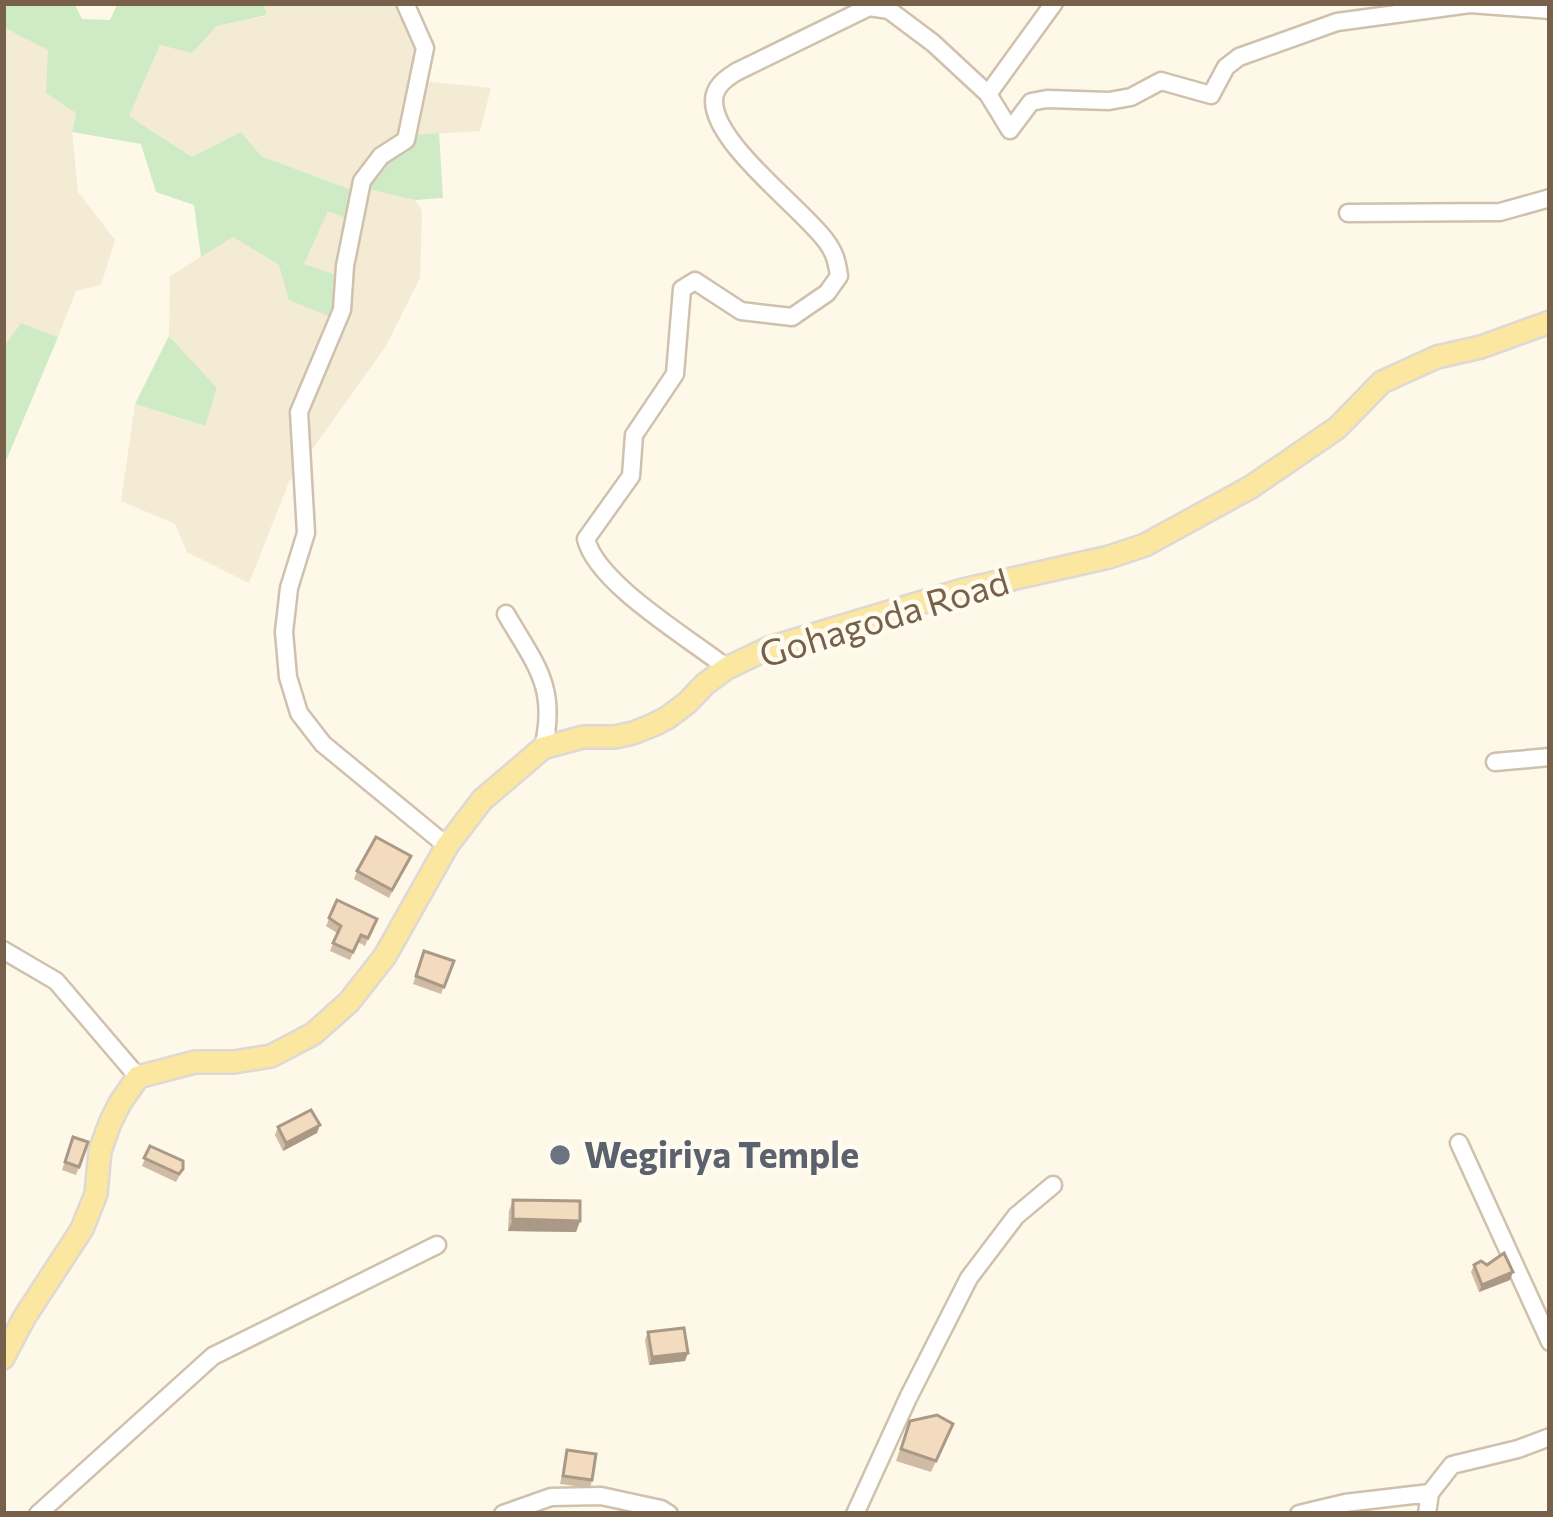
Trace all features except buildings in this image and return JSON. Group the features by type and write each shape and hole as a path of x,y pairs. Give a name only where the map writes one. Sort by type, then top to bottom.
{"main road":[{"name":"Gohagoda Road","path":"138,1077 195,1062 271,1056 313,1034 349,1002 385,956 447,846 482,800 543,748 583,736 633,733 653,725 727,668 769,648 963,590 1145,545 1251,487 1309,448 1337,428 1382,382 1437,357 1550,322"},
{"path":"3,1358 82,1229 95,1194 100,1151 110,1123 138,1077"}],"street":[{"path":"405,3 425,48 406,140 381,156 362,181 345,266 342,310 298,412 306,533 289,589 284,632 287,676 299,713 323,744 447,846"},
{"path":"988,94 1054,3"},
{"path":"727,668 632,599 590,555 586,539 631,476 634,435 676,374 682,289 695,281 741,311 792,317 827,293 839,276 836,256 825,239 758,173 722,127 714,101 720,83 869,7 889,10 988,94 1010,130 1031,103 1047,99 1131,98 1161,81 1211,95 1226,67 1239,56 1337,22 1470,4 1550,10"},
{"path":"1348,213 1501,212 1550,198"},
{"path":"506,614 543,677 550,708 543,748"},
{"path":"1495,762 1550,758"},
{"path":"3,950 56,982 138,1077"},
{"path":"1459,1143 1550,1342"},
{"path":"854,1514 968,1278 1016,1216 1053,1185"},
{"path":"38,1514 213,1356 437,1245"},
{"path":"1427,1514 1430,1493 1452,1465 1550,1437"},
{"path":"1299,1514 1430,1493"},
{"path":"503,1514 551,1497 601,1496 669,1514"}],"shaded area":[{"path":"263,3 398,3 418,47 412,80 491,88 480,131 399,136 352,190 261,156 192,157 129,116 160,45 192,52 217,26 266,16"},
{"path":"3,27 48,50 76,113 72,132 78,192 115,240 101,285 76,291 58,337 21,323 3,348"},
{"path":"367,189 415,200 422,211 420,278 386,346 289,482 249,583 187,552 175,524 121,501 135,404 204,426 217,389 169,336 170,276 233,237 279,265 304,264 328,210 359,223"}],"green space":[{"path":"3,3 74,3 82,19 110,20 118,3 263,3 267,15 217,26 192,53 160,45 129,116 192,157 241,132 261,156 352,190 348,219 328,211 304,264 339,276 334,318 289,300 279,265 233,237 201,257 194,205 156,192 141,144 72,132 76,113 46,93 48,50 3,27"},
{"path":"439,133 443,198 415,200 367,189 384,163 414,135"},
{"path":"21,323 58,337 3,468 3,348"},
{"path":"169,336 217,388 205,426 135,404"}],"place":[{"name":"Wegiriya Temple","path":"560,1155"}]}
